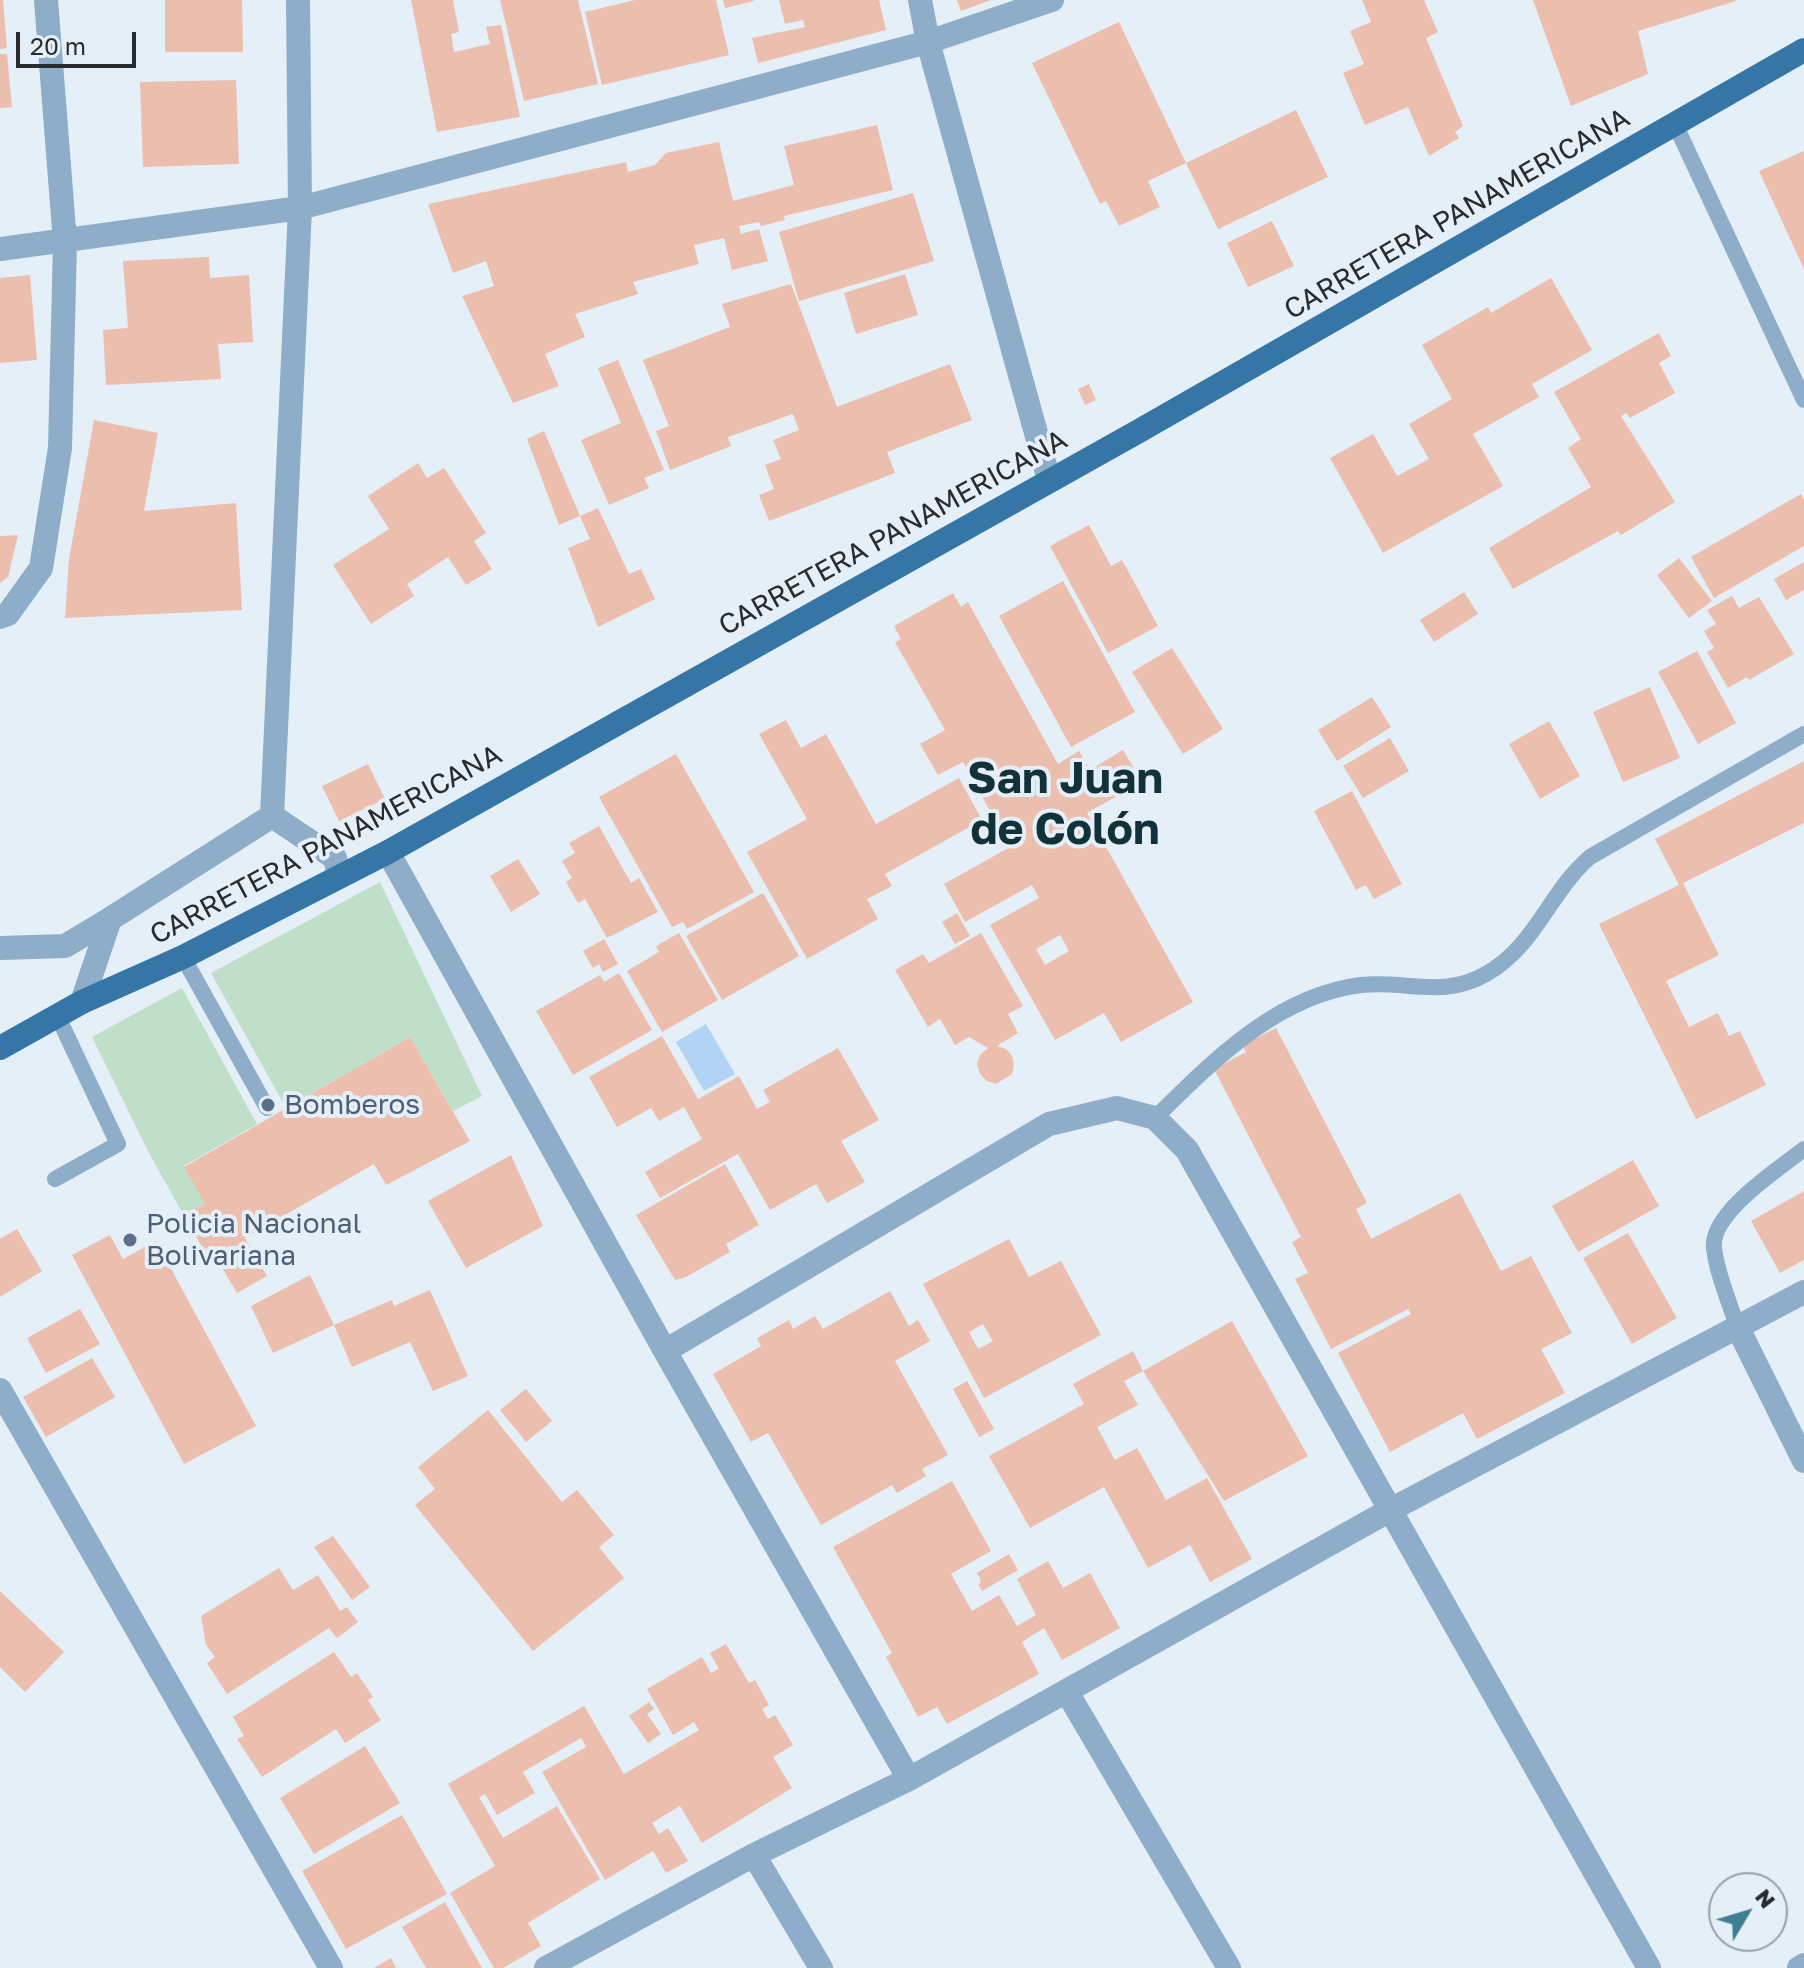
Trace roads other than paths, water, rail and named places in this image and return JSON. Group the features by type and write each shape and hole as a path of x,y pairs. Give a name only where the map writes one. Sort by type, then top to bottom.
{"main road":[{"name":"CARRETERA PANAMERICANA","path":"0,1048 82,1002 183,957 388,852 1139,431 1804,50"}],"street":[{"path":"0,617 8,614 41,568 60,448 65,242 46,0"},
{"path":"272,816 300,208 298,0"},
{"path":"920,0 928,42 1049,480"},
{"path":"0,249 300,208 928,42 1052,0"},
{"path":"272,816 335,858 339,876"},
{"path":"0,948 65,946 272,816"},
{"path":"388,852 665,1351 909,1779"},
{"path":"82,1002 110,919"},
{"path":"665,1351 1049,1124 1117,1108 1155,1118 1187,1150 1649,1968"},
{"path":"546,1968 754,1855 909,1779 1392,1509 1804,1292"},
{"path":"1737,1326 1804,1461"},
{"path":"0,1390 331,1968"},
{"path":"1067,1692 1229,1968"},
{"path":"754,1855 821,1968"}],"lane":[{"path":"1675,124 1804,400"},
{"path":"1155,1118 1205,1069 1264,1023 1296,1004 1329,991 1359,985 1390,983 1428,989 1448,987 1488,974 1535,929 1565,882 1590,857 1804,734"},
{"path":"183,957 267,1108"},
{"path":"55,1179 118,1144 58,1017"},
{"path":"1737,1326 1713,1245 1721,1222 1737,1203 1804,1149"}],"water":[{"path":"706,1024 735,1074 704,1091 676,1042"}],"place":[{"name":"Bomberos","path":"268,1105"},
{"name":"Policia Nacional Bolivariana","path":"130,1240"}],"district":[{"name":"San Juan de Colón","path":"1065,804"}]}
